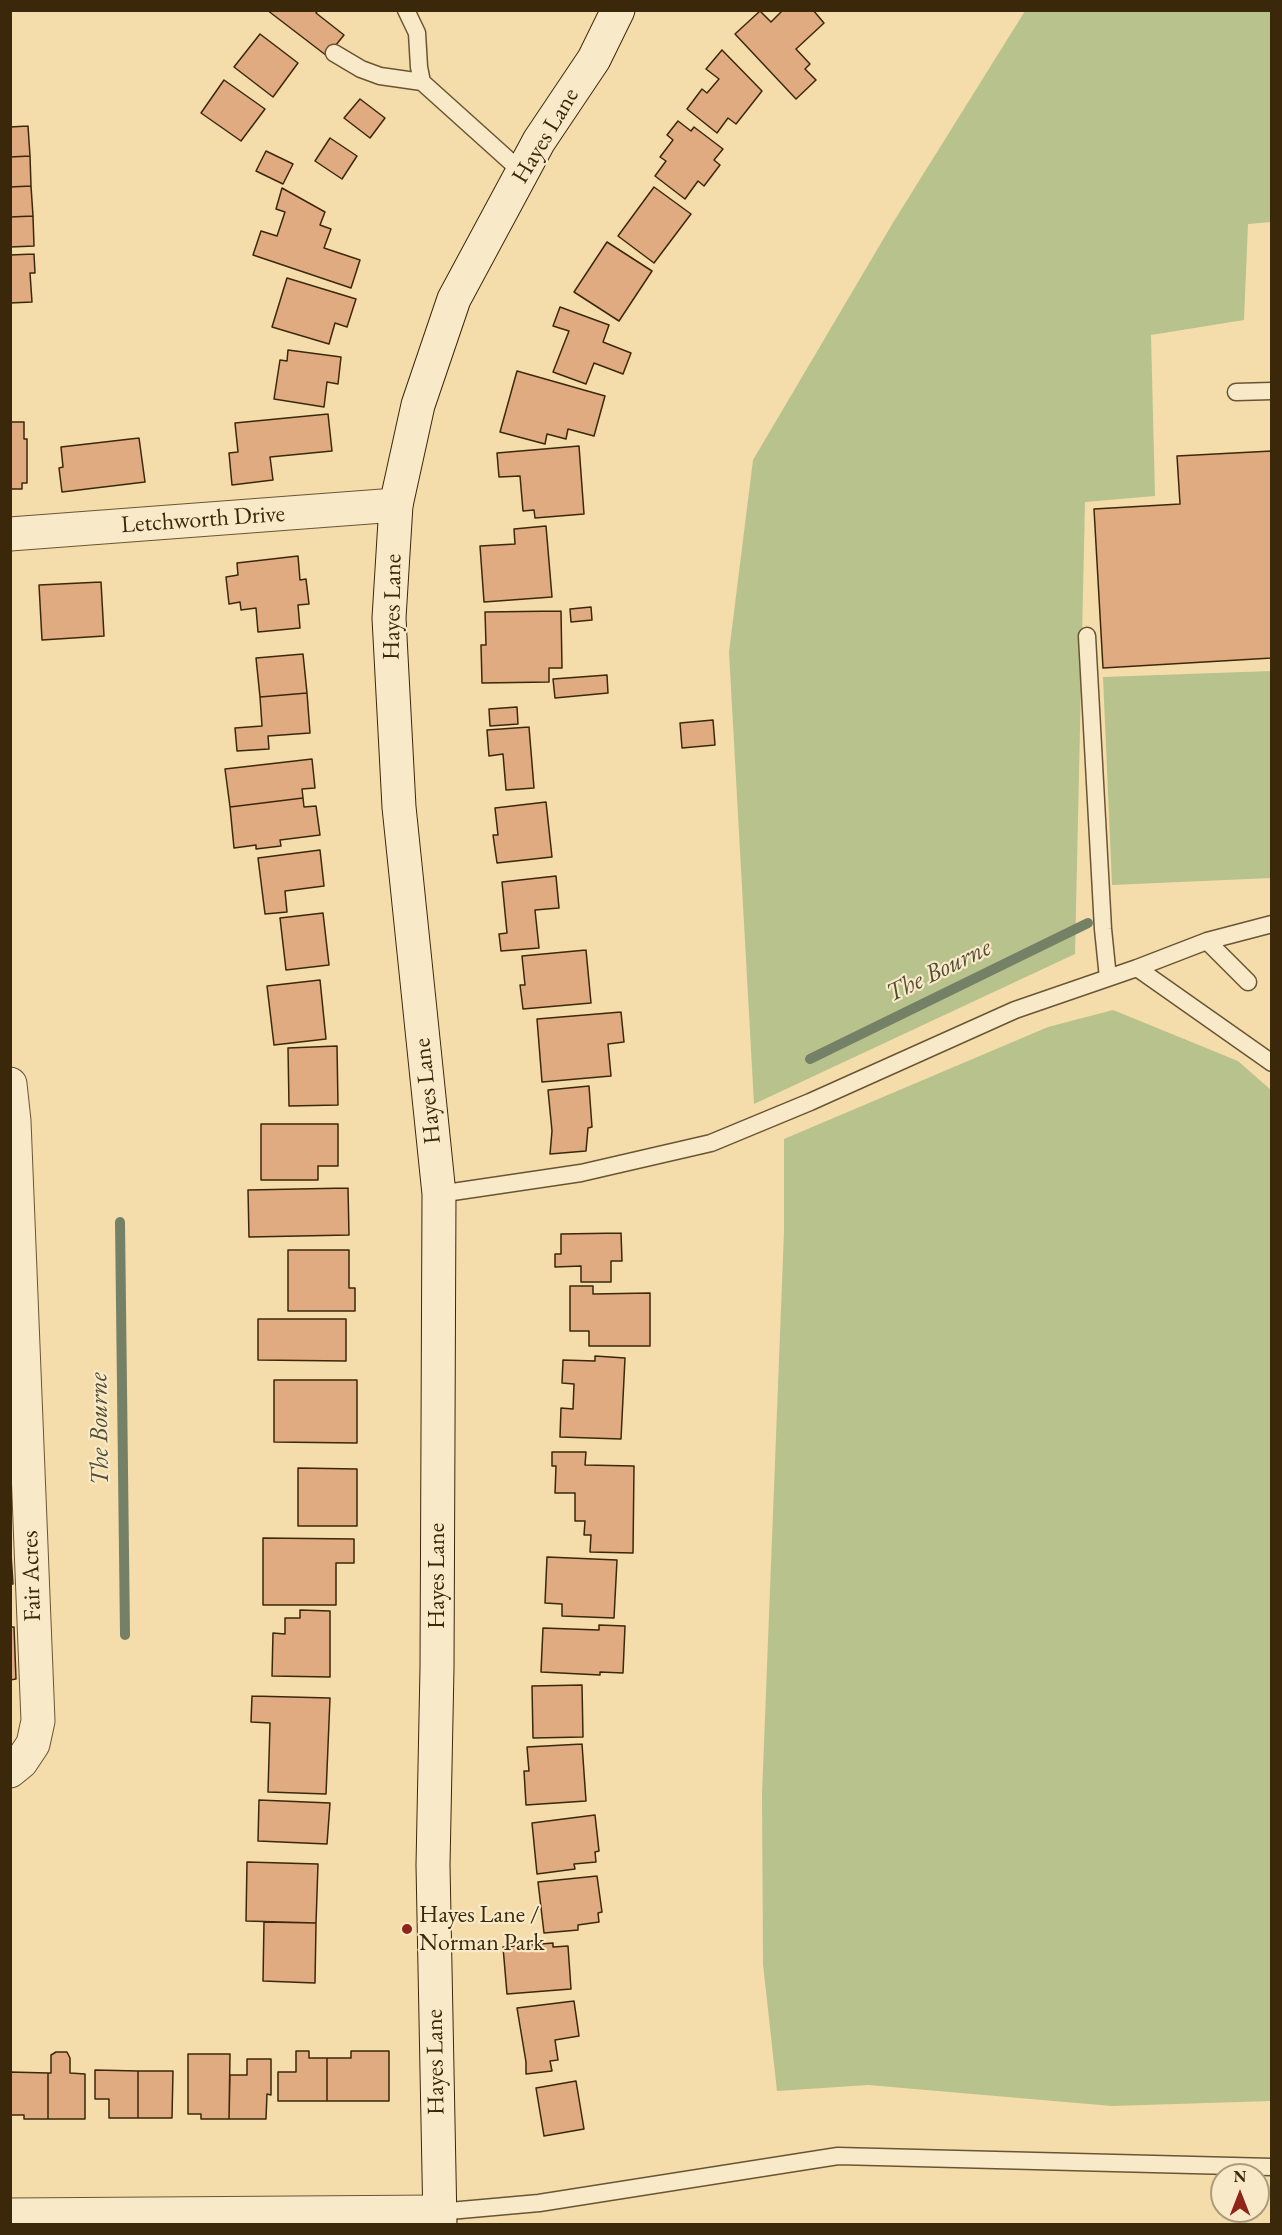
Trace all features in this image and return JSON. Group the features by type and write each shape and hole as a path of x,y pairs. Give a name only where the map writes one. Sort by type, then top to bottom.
{"main road":[{"name":"Hayes Lane","path":"439,2218 433,1865 437,1668 439,1194 399,807 389,618 396,505 418,405 454,298 539,141 594,59 618,10"},
{"name":"Letchworth Drive","path":"10,534 396,505"},
{"name":"Fair Acres","path":"10,1084 14,1121 38,1721 33,1744 21,1761 10,1771"},
{"path":"10,2215 439,2218"}],"lane":[{"path":"406,10 417,33 422,82"},
{"path":"334,53 361,69 380,76 422,82 522,172"},
{"path":"1236,392 1272,391"},
{"path":"1087,636 1103,929 1108,978"},
{"path":"439,1194 580,1173 711,1143 810,1102 1016,1010 1207,941 1272,924"},
{"path":"1207,941 1248,982"},
{"path":"1137,968 1272,1063"},
{"path":"439,2218 838,2156 1272,2167"}],"green space":[{"path":"1025,11 1271,11 1271,222 1248,224 1244,320 1151,335 1155,496 1085,502 1075,954 754,1104 729,652 753,460 894,221"},
{"path":"1271,671 1271,878 1112,885 1103,677"},
{"path":"1113,1010 1238,1061 1271,1090 1271,2101 1112,2106 868,2085 777,2091 763,1964 762,1794 784,1232 784,1139 1048,1027"}],"building":[{"path":"267,10 318,10 316,13 344,35 327,56"},
{"path":"783,10 813,10 824,23 796,49 810,64 805,69 816,80 796,99 735,34 760,11 771,22"},
{"path":"260,34 298,63 273,97 234,67"},
{"path":"722,50 762,91 736,124 728,118 717,133 687,109 702,89 707,93 719,79 706,69"},
{"path":"224,80 265,109 241,141 201,113"},
{"path":"360,99 385,118 370,138 344,118"},
{"path":"678,121 691,131 694,127 723,149 714,160 720,165 704,186 698,181 685,199 655,176 666,161 660,157 673,140 667,135"},
{"path":"28,126 30,156 10,157 10,127"},
{"path":"330,138 357,156 342,179 315,161"},
{"path":"266,151 293,164 283,184 256,171"},
{"path":"30,156 31,186 10,187 10,157"},
{"path":"31,186 33,216 10,217 10,187"},
{"path":"654,187 691,214 654,263 618,236"},
{"path":"282,188 325,212 320,225 331,229 324,248 360,260 351,288 253,255 261,231 277,236 285,212 276,209"},
{"path":"33,216 34,246 10,247 10,217"},
{"path":"607,242 652,271 619,321 574,292"},
{"path":"34,254 35,273 30,273 32,302 10,303 10,255"},
{"path":"287,278 356,299 347,327 335,323 329,344 272,327"},
{"path":"560,307 609,325 603,342 631,353 623,374 594,363 586,384 553,372 569,331 553,326"},
{"path":"288,350 341,357 338,384 327,382 324,407 274,399 280,360 287,361"},
{"path":"517,371 605,396 594,436 568,429 566,439 547,434 545,444 500,432"},
{"path":"328,414 332,451 270,457 273,480 232,485 229,453 238,452 235,423"},
{"path":"10,422 24,422 24,439 27,439 27,483 22,483 22,489 11,489"},
{"path":"139,438 145,482 62,492 59,468 63,467 61,447"},
{"path":"579,446 584,514 535,518 534,510 523,511 520,476 499,477 497,453"},
{"path":"1272,451 1272,658 1103,668 1094,509 1180,504 1177,456"},
{"path":"546,526 552,597 484,602 480,546 515,544 514,529"},
{"path":"298,556 300,580 306,579 309,604 298,605 300,628 258,632 256,608 241,610 240,602 229,604 226,577 238,575 237,563"},
{"path":"101,582 104,636 42,640 39,585"},
{"path":"591,607 592,620 571,622 570,609"},
{"path":"561,611 562,668 549,668 549,682 482,683 481,645 486,645 485,612"},
{"path":"303,654 307,693 260,697 256,658"},
{"path":"607,675 608,693 555,698 553,679"},
{"path":"307,693 310,733 268,736 269,749 237,751 235,728 262,726 260,697"},
{"path":"517,707 518,724 490,726 489,709"},
{"path":"713,720 715,745 682,748 680,723"},
{"path":"529,727 534,788 506,790 503,754 489,756 487,730"},
{"path":"312,759 315,788 302,789 303,798 230,807 225,769"},
{"path":"303,798 304,807 316,806 320,835 280,840 281,846 256,849 256,845 234,848 230,807"},
{"path":"546,802 552,857 497,863 493,835 498,835 495,808"},
{"path":"320,850 324,886 285,891 287,912 265,914 258,858"},
{"path":"556,876 559,908 535,910 539,948 501,951 499,934 507,933 502,882"},
{"path":"323,913 329,965 286,970 280,918"},
{"path":"586,950 591,1003 523,1009 520,985 525,985 522,956"},
{"path":"320,980 326,1039 274,1045 267,986"},
{"path":"621,1012 624,1042 608,1044 611,1076 542,1082 537,1019"},
{"path":"337,1046 338,1105 289,1106 288,1048"},
{"path":"589,1086 592,1127 588,1128 586,1151 550,1154 552,1131 548,1090"},
{"path":"261,1124 338,1124 338,1166 318,1166 318,1180 261,1180"},
{"path":"348,1188 349,1235 249,1237 248,1190"},
{"path":"621,1233 622,1261 611,1261 611,1282 581,1282 581,1266 555,1267 555,1254 561,1254 561,1234"},
{"path":"288,1250 349,1250 349,1288 355,1288 355,1311 288,1311"},
{"path":"570,1286 593,1286 593,1294 650,1293 650,1346 589,1346 589,1331 570,1331"},
{"path":"258,1319 346,1319 346,1361 258,1360"},
{"path":"595,1356 625,1358 621,1439 560,1437 561,1408 573,1409 574,1384 562,1383 563,1360 595,1361"},
{"path":"274,1380 357,1380 357,1443 274,1442"},
{"path":"552,1452 586,1452 585,1465 634,1466 633,1553 590,1552 591,1535 584,1535 585,1521 575,1521 575,1493 555,1493 556,1466 552,1466"},
{"path":"298,1468 357,1469 357,1526 298,1526"},
{"path":"10,1538 13,1584 10,1584"},
{"path":"263,1538 354,1539 354,1563 336,1563 336,1605 263,1605"},
{"path":"547,1557 617,1560 614,1618 562,1616 562,1604 545,1603"},
{"path":"300,1610 330,1611 330,1677 272,1676 273,1633 285,1634 285,1618 300,1618"},
{"path":"599,1625 625,1626 623,1673 600,1672 600,1675 541,1672 543,1628 599,1630"},
{"path":"10,1627 14,1627 16,1679 10,1680"},
{"path":"582,1685 583,1737 533,1738 532,1686"},
{"path":"252,1696 330,1698 326,1794 268,1792 270,1723 251,1722"},
{"path":"582,1744 586,1801 526,1805 524,1771 529,1771 527,1747"},
{"path":"259,1800 330,1803 327,1844 258,1841"},
{"path":"595,1815 599,1851 595,1852 596,1862 574,1864 575,1869 537,1874 532,1823"},
{"path":"247,1862 318,1864 316,1923 246,1921"},
{"path":"597,1876 602,1912 598,1913 599,1922 578,1925 578,1930 544,1933 538,1882"},
{"path":"264,1922 316,1923 315,1983 263,1981"},
{"path":"553,1943 553,1947 568,1946 571,1989 507,1994 503,1947"},
{"path":"574,2001 579,2036 555,2040 558,2060 550,2061 552,2071 526,2074 517,2008"},
{"path":"296,2051 309,2051 309,2058 327,2058 327,2101 278,2101 278,2072 296,2072"},
{"path":"351,2051 389,2051 389,2101 327,2101 327,2058 351,2058"},
{"path":"56,2052 67,2052 70,2058 70,2073 85,2074 85,2119 48,2119 48,2073 51,2073 51,2055"},
{"path":"188,2054 230,2054 229,2119 201,2119 201,2114 188,2114"},
{"path":"247,2059 271,2059 271,2095 267,2094 266,2119 229,2119 230,2075 247,2075"},
{"path":"95,2070 138,2071 138,2118 109,2118 109,2099 95,2099"},
{"path":"138,2071 173,2071 172,2118 138,2118"},
{"path":"10,2072 48,2073 48,2119 24,2119 24,2115 10,2115"},
{"path":"576,2081 584,2129 544,2136 536,2088"}],"waterway":[{"name":"The Bourne","path":"810,1059 1088,923"},
{"name":"The Bourne","path":"120,1222 125,1635"}],"place":[{"name":"Hayes Lane / Norman Park","path":"407,1929"}]}
